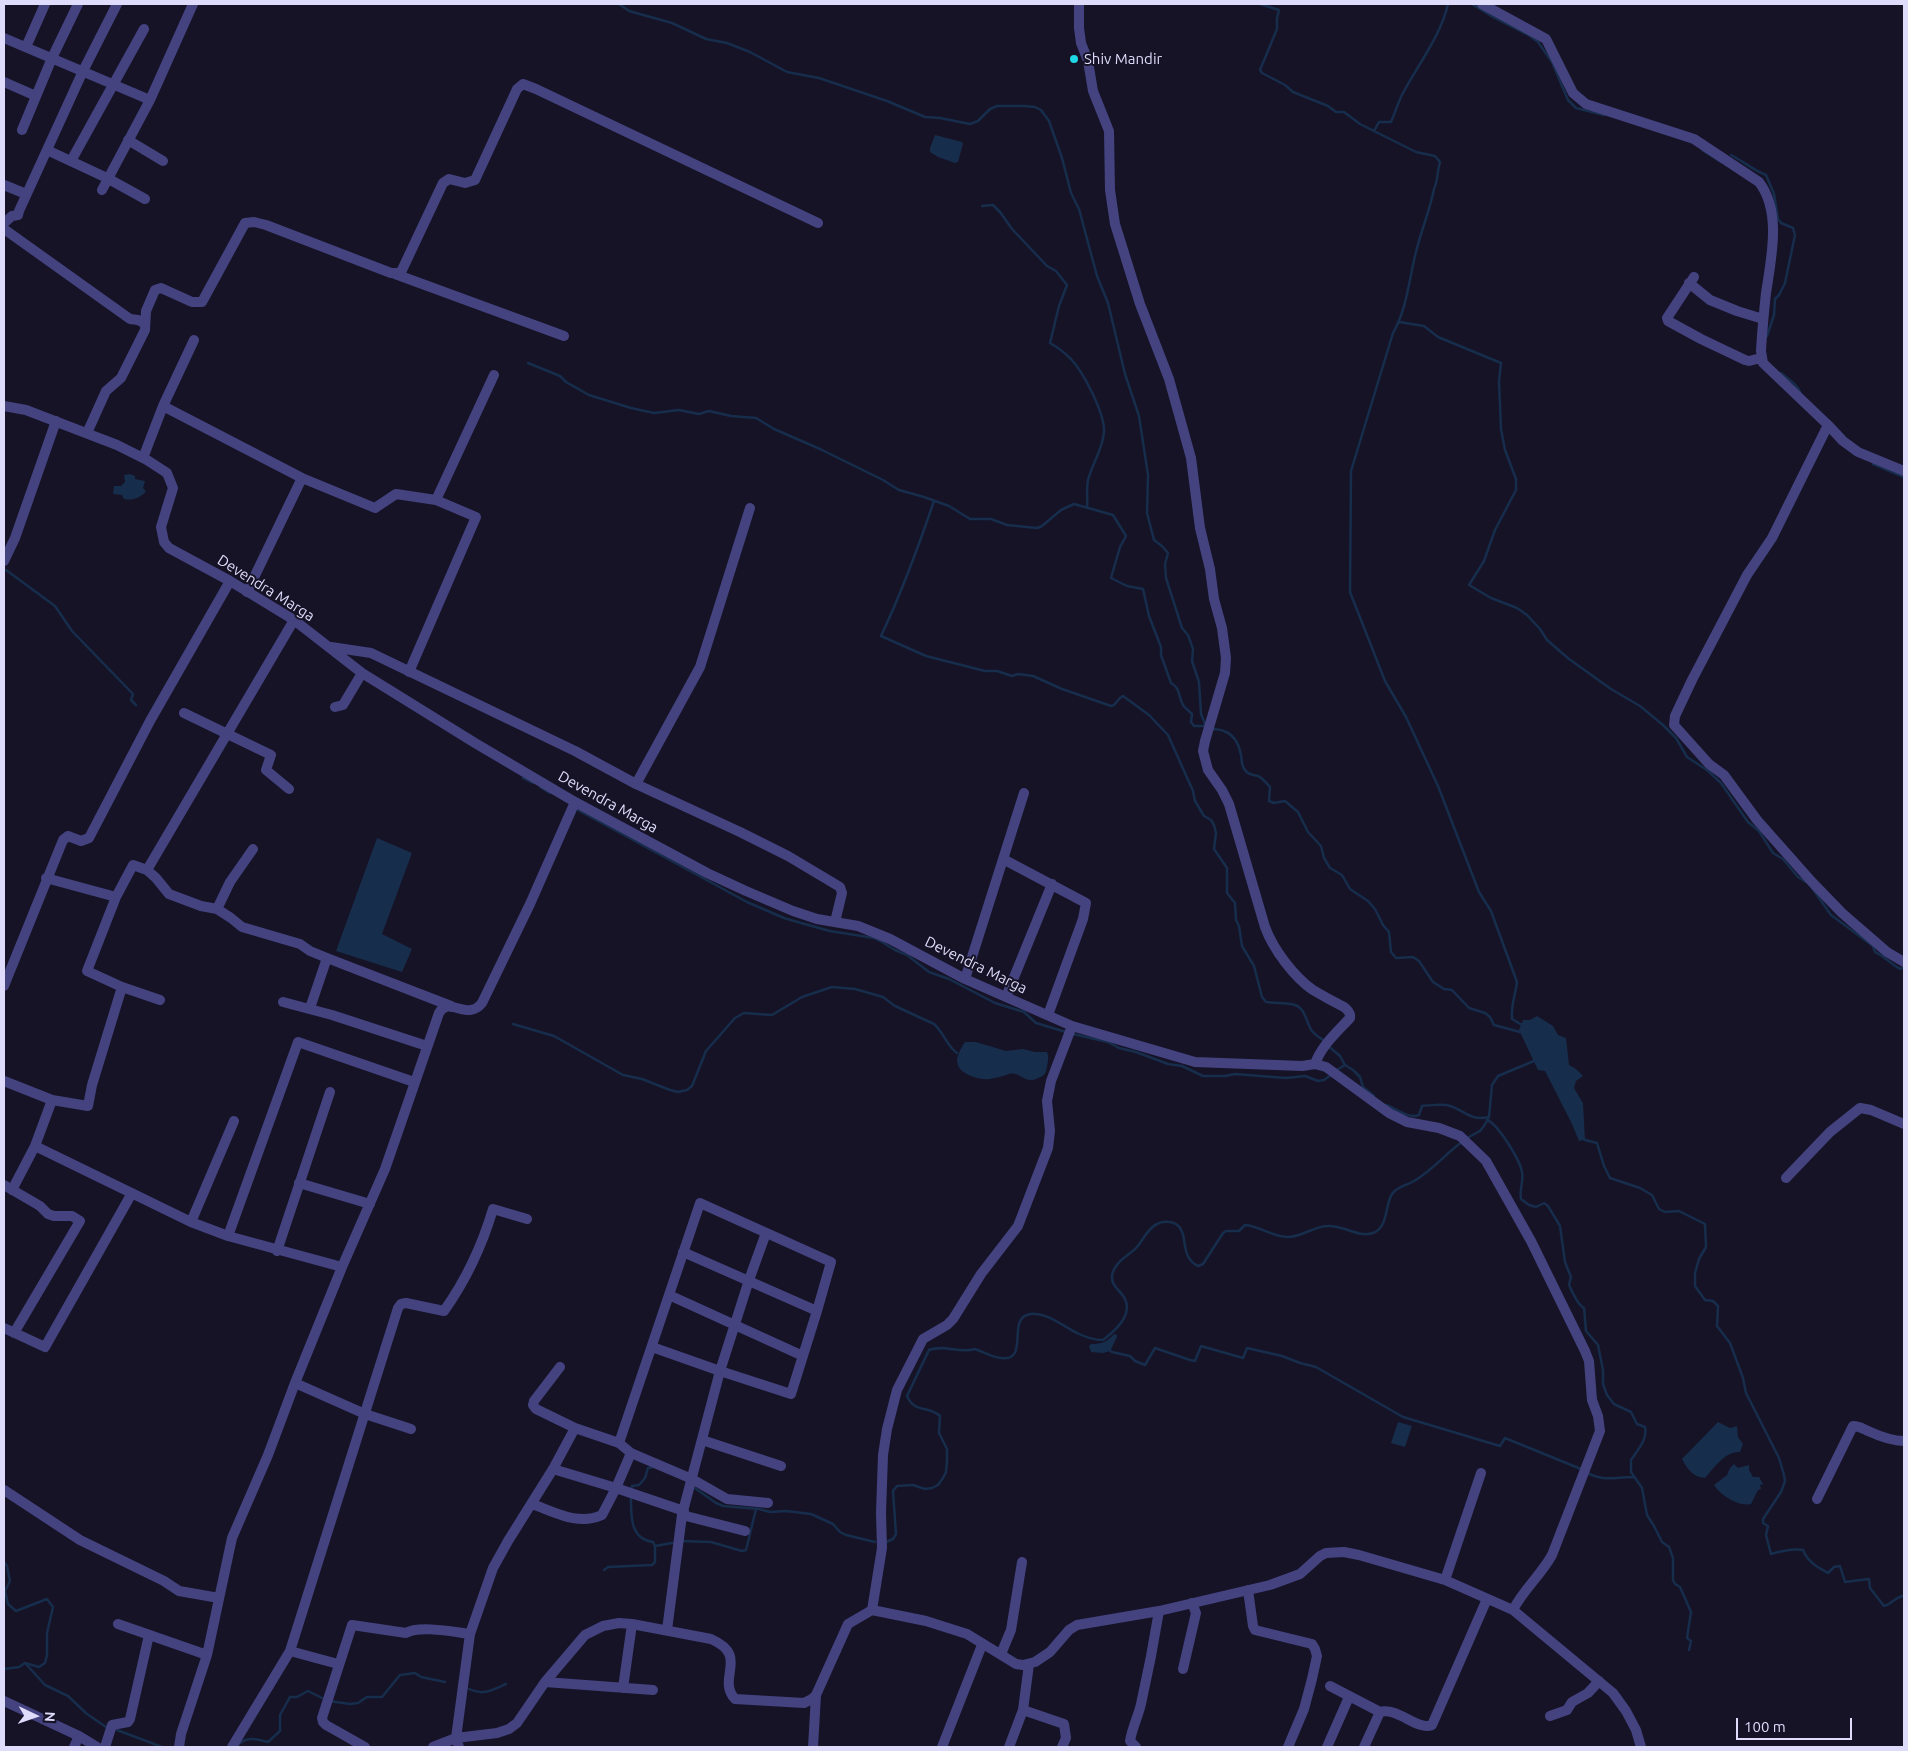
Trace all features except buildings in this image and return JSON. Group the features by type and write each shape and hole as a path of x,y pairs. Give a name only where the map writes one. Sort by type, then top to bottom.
{"street":[{"path":"26,47 45,4"},
{"path":"22,130 52,58 78,4"},
{"path":"4,223 12,216 18,215 83,71 117,4"},
{"path":"102,190 150,100 194,4"},
{"path":"1079,4 1081,43 1088,62 1094,91 1109,131 1110,190 1113,216 1140,304 1169,379 1184,429 1191,458 1200,528 1223,636 1226,658 1225,673 1205,741 1204,759 1208,770 1229,804 1266,928 1273,945 1312,989 1344,1007 1348,1010 1350,1016 1317,1056 1315,1064 1330,1070 1389,1114 1407,1122 1439,1128 1460,1136 1486,1161 1531,1241 1589,1362 1592,1400 1598,1416 1600,1431 1552,1555 1544,1569 1512,1610"},
{"path":"1482,4 1546,39 1573,93 1586,104 1694,139 1760,182 1766,190 1770,201 1773,232 1761,358 1769,369 1828,424 1843,441 1858,452 1904,471"},
{"path":"71,161 144,29"},
{"path":"4,38 150,100"},
{"path":"4,82 36,96"},
{"path":"395,274 402,270 443,183 449,179 465,183 475,180 517,89 522,84 818,223"},
{"path":"128,140 163,161"},
{"path":"47,150 107,178 145,199"},
{"path":"4,184 26,194"},
{"path":"87,433 106,391 121,378 145,330 144,323 148,304 158,288 166,289 192,302 202,302 243,225 249,222 266,225 564,336"},
{"path":"4,229 130,320 138,320 144,323"},
{"path":"1761,358 1745,360 1701,339 1667,318 1692,280 1710,300 1738,311 1764,318"},
{"path":"143,458 163,406 194,340"},
{"path":"436,500 494,375"},
{"name":"Devendra Marga","path":"4,406 26,410 87,433 143,458 166,473 173,488 161,527 164,542 169,548 230,581 294,620 362,673 475,743 575,802 707,873 793,911 858,926 890,939 965,979 1072,1026 1194,1062 1302,1066 1315,1064"},
{"path":"163,406 302,478 375,508 396,494 436,500 476,517 409,672"},
{"path":"4,561 15,538 56,421"},
{"path":"1828,424 1772,538 1747,575 1692,680 1675,716 1674,725 1703,758 1724,776 1757,820 1842,913 1887,952 1904,962"},
{"path":"247,592 302,478"},
{"path":"636,784 700,668 750,508"},
{"path":"4,986 46,878 65,837 72,837 81,841 88,838 150,720 230,581"},
{"path":"147,870 294,620"},
{"path":"330,647 371,653 575,751 636,784 740,832 838,884 842,893 835,922"},
{"path":"335,707 343,706 362,673"},
{"path":"184,714 228,733 271,755 266,770 289,789"},
{"path":"965,979 1024,793"},
{"path":"160,1000 87,972 116,897 133,865 147,870 156,878 168,894 201,906 217,909 242,927 300,944 310,951 327,958 452,1006 471,1011 478,1008 482,1004 530,904 575,802"},
{"path":"217,909 230,882 254,849"},
{"path":"1003,859 1084,901 1087,905 1048,1015"},
{"path":"46,878 116,897"},
{"path":"1006,997 1052,884"},
{"path":"310,1008 327,958"},
{"path":"4,1081 52,1100 88,1106 92,1085 122,987"},
{"path":"283,1002 310,1008 427,1046"},
{"path":"180,1747 181,1734 207,1655 232,1538 268,1455 342,1267 384,1169 441,1009 452,1006"},
{"path":"872,1610 882,1548 883,1455 887,1429 897,1390 923,1339 947,1325 953,1319 981,1274 1018,1226 1048,1148 1050,1131 1047,1101 1051,1081 1072,1026"},
{"path":"228,1236 298,1042 414,1082"},
{"path":"277,1251 330,1092"},
{"path":"14,1333 80,1221 72,1216 48,1214 40,1206 8,1188 34,1146 52,1100"},
{"path":"1786,1178 1830,1132 1860,1108 1872,1110 1904,1124"},
{"path":"190,1222 234,1121"},
{"path":"34,1146 190,1222 277,1251 342,1267"},
{"path":"299,1183 370,1204"},
{"path":"4,1328 45,1347 132,1193"},
{"path":"619,1443 700,1203 831,1262 791,1394 652,1347"},
{"path":"232,1747 290,1651 398,1308 406,1302 444,1311 475,1258 485,1236 493,1209 527,1219"},
{"path":"667,1630 683,1513 720,1371 766,1233"},
{"path":"683,1252 817,1312"},
{"path":"669,1295 803,1356"},
{"path":"560,1367 534,1401 533,1405 536,1409 576,1428 619,1443 631,1453 692,1479 727,1499 768,1503"},
{"path":"295,1383 365,1414 411,1428"},
{"path":"1817,1499 1853,1426 1859,1426 1881,1436 1904,1441"},
{"path":"458,1743 470,1634 493,1568 576,1428"},
{"path":"702,1440 782,1466"},
{"path":"532,1504 577,1520 586,1520 602,1514 631,1453"},
{"path":"553,1469 616,1488 683,1513 745,1531"},
{"path":"1446,1580 1481,1473"},
{"path":"4,1490 80,1540 164,1580 179,1591 219,1598"},
{"path":"813,1747 816,1695 848,1624 872,1610 926,1621 967,1634 1016,1664 1029,1664 1050,1652 1069,1630 1077,1625 1159,1611 1294,1577 1320,1556 1334,1552 1359,1555 1446,1580 1512,1610 1613,1693 1626,1711 1636,1730 1641,1747"},
{"path":"1001,1654 1011,1630 1022,1562"},
{"path":"1248,1590 1255,1630 1312,1644 1316,1652 1312,1679 1304,1709 1288,1747"},
{"path":"1330,1686 1380,1712 1390,1711 1426,1726 1432,1725 1487,1599"},
{"path":"1182,1669 1196,1612 1192,1603"},
{"path":"1136,1747 1130,1741 1132,1729 1140,1707 1154,1645 1159,1611"},
{"path":"433,1747 458,1743 509,1729 517,1723 545,1682 585,1635 603,1626 619,1623 667,1630 711,1639 723,1644 731,1658 729,1688 730,1694 735,1699 804,1703 816,1695"},
{"path":"118,1624 207,1655"},
{"path":"623,1688 632,1624"},
{"path":"365,1747 323,1722 322,1718 338,1664 352,1626 406,1633 411,1630 470,1634"},
{"path":"105,1747 112,1725 128,1722 130,1719 149,1635"},
{"path":"942,1747 982,1644"},
{"path":"290,1651 338,1664"},
{"path":"1010,1747 1023,1710 1029,1664"},
{"path":"1550,1716 1567,1710 1572,1702 1588,1693 1599,1680"},
{"path":"545,1682 652,1690"},
{"path":"1327,1747 1349,1697"},
{"path":"4,1701 79,1736 97,1747"},
{"path":"1023,1710 1064,1724 1066,1738 1062,1747"},
{"path":"1364,1747 1380,1712"},
{"path":"74,1747 79,1736"}],"water":[{"path":"935,135 962,142 958,162 955,163 938,157 930,152"},
{"path":"130,474 135,476 135,479 145,481 143,488 146,491 139,497 130,500 124,499 122,495 113,494 114,486 121,486 125,482 124,475"},
{"path":"377,838 412,853 382,934 412,949 402,972 336,951"},
{"path":"1537,1016 1553,1026 1558,1035 1566,1038 1569,1065 1583,1076 1576,1081 1574,1088 1583,1103 1585,1140 1579,1141 1545,1071 1538,1070 1519,1030 1523,1020 1530,1020"},
{"path":"965,1042 976,1042 1006,1051 1023,1049 1047,1052 1046,1071 1043,1075 1033,1080 1016,1074 988,1079 973,1077 965,1073 958,1066 957,1062 957,1057"},
{"path":"1114,1334 1117,1337 1110,1351 1103,1353 1091,1352 1089,1346 1091,1344 1104,1342"},
{"path":"1398,1422 1412,1426 1405,1447 1391,1443"},
{"path":"1718,1422 1730,1428 1737,1426 1738,1437 1743,1444 1740,1452 1729,1454 1705,1478 1697,1476 1689,1470 1682,1459"},
{"path":"1734,1464 1738,1468 1749,1465 1749,1470 1753,1477 1759,1477 1763,1484 1760,1485 1761,1489 1758,1490 1751,1504 1741,1504 1730,1499 1714,1485 1727,1475"}],"waterway":[{"path":"528,363 560,376 566,382 589,395 631,408 654,413 679,410 699,414 709,411 731,416 756,418 774,429 883,480 899,490 949,506 970,519 991,519 1007,525 1037,528 1061,510 1074,504 1113,515 1126,536 1120,547 1111,578 1127,586 1143,589 1149,616 1161,647 1161,655 1171,683 1178,690 1183,705 1192,714 1191,722 1194,726 1206,726 1201,714 1199,682 1192,661 1193,649 1188,635 1182,628 1166,578 1165,564 1168,553 1154,540 1147,513 1148,475 1139,416 1125,374 1108,303 1097,276 1079,209 1071,193 1062,158 1049,121 1041,110 1035,107 997,106 990,109 978,121 970,124 925,117 887,101 819,78 787,72 750,52 727,43 706,39 672,23 629,11 619,4"},
{"path":"1260,4 1279,10 1277,29 1260,70 1262,73 1285,85 1293,92 1328,106 1336,112 1344,112 1360,124 1416,152 1435,156 1440,162 1416,252 1405,304 1393,333 1351,471 1350,592 1385,681 1406,717 1438,786 1479,892 1491,911 1517,982 1512,1019 1522,1025"},
{"path":"1374,131 1379,122 1391,122 1403,93 1440,27 1448,4"},
{"path":"1472,4 1538,42 1552,62 1568,100 1576,108 1604,115"},
{"path":"1702,150 1721,162"},
{"path":"1731,155 1766,175 1774,194 1778,219 1781,223 1793,228 1795,235 1785,283 1775,299 1774,315 1767,336"},
{"path":"982,206 993,205 1012,229 1047,266 1056,271 1067,285 1059,306 1050,343 1071,359 1082,374 1093,394 1101,415 1104,432 1102,444 1088,480 1087,507"},
{"path":"1399,322 1424,326 1438,337 1501,363 1499,381 1501,429 1505,450 1516,479 1516,490 1495,530 1484,561 1469,585 1491,598 1517,608 1527,615 1547,640 1569,659 1611,689 1640,706 1663,725 1676,738 1687,757 1707,770 1721,783 1748,822 1759,831 1773,853 1783,859 1798,877 1806,882"},
{"path":"1781,373 1796,386 1801,396"},
{"path":"1873,464 1904,477"},
{"path":"934,501 909,570 881,636 926,656 985,671 997,671 1012,676 1018,674 1033,676 1062,689 1111,706 1123,696 1149,715 1168,735 1193,791 1195,801 1204,816 1211,820 1214,825 1216,833 1214,849 1227,868 1227,893 1235,903 1236,920 1239,926 1242,946 1254,966 1262,997 1266,1002 1296,1005 1304,1014 1312,1031 1325,1041"},
{"path":"6,570 55,606 72,631 133,694 131,700 136,705"},
{"path":"1212,729 1223,731 1235,739 1240,749 1242,764 1245,770 1250,774 1260,777 1270,787 1269,801 1274,803 1285,801 1298,812 1308,832 1321,846 1324,858 1330,868 1342,875 1350,889 1368,901 1375,909 1389,932 1391,952 1396,958 1413,957 1419,961 1433,982 1444,989 1452,990 1469,1008 1485,1013 1490,1017 1494,1025 1520,1032"},
{"path":"523,778 533,783"},
{"path":"540,787 550,793"},
{"path":"576,809 747,902 784,918 801,923 830,931 874,938 907,955 929,972 949,979 995,1003 1024,1012 1036,1023 1066,1032"},
{"path":"1812,888 1831,915 1873,946 1875,952 1900,969 1904,967"},
{"path":"513,1024 554,1036 623,1075 642,1079 678,1092 687,1090 692,1086 706,1051 735,1018 744,1013 772,1015 802,997 832,987 855,989 883,997 895,1006 934,1024 957,1053"},
{"path":"1073,1034 1108,1042 1119,1048 1168,1064 1182,1066 1203,1076 1235,1074 1286,1078 1305,1076 1318,1081 1324,1080 1331,1075"},
{"path":"1328,1046 1340,1056 1345,1065 1360,1077 1363,1087 1374,1096"},
{"path":"1467,1138 1480,1131 1489,1117 1492,1085 1498,1076 1534,1061"},
{"path":"1335,1071 1345,1065"},
{"path":"1386,1105 1411,1116 1419,1115 1422,1106 1441,1105 1450,1106 1472,1117 1489,1117"},
{"path":"1487,1120 1497,1128 1513,1151 1520,1166 1522,1175 1521,1199 1529,1205 1536,1207 1544,1203 1548,1206 1560,1226 1565,1262 1571,1277 1569,1285 1577,1301 1584,1308 1586,1331 1598,1345 1603,1370 1603,1384 1607,1395 1614,1404 1631,1412 1637,1424 1645,1427 1645,1436 1631,1460 1631,1472 1642,1488 1647,1515 1662,1542 1669,1547 1673,1558 1673,1580 1680,1587 1691,1612 1687,1638 1691,1641 1689,1650"},
{"path":"1585,1140 1597,1143 1610,1178 1640,1188 1652,1195 1659,1209 1665,1212 1679,1211 1705,1224 1706,1247 1699,1259 1695,1273 1695,1286 1705,1300 1713,1301 1718,1306 1717,1326 1730,1343 1743,1378 1746,1393 1779,1458 1784,1475 1785,1481 1781,1492 1763,1519 1763,1523 1768,1526 1766,1535 1771,1554 1803,1550 1810,1561 1828,1573 1834,1567 1840,1566 1845,1582 1869,1579 1870,1588 1884,1606 1904,1596"},
{"path":"884,1543 893,1539 896,1534 893,1491 897,1486 913,1485 925,1489 932,1488 938,1485 946,1472 947,1449 939,1433 940,1416 914,1405 907,1396 929,1350 935,1348 975,1349 991,1356 1009,1358 1017,1348 1019,1325 1022,1319 1027,1315 1033,1314 1046,1316 1083,1336 1103,1340 1122,1322 1127,1311 1125,1299 1112,1280 1114,1270 1119,1262 1135,1249 1148,1231 1157,1224 1172,1222 1180,1228 1183,1233 1188,1256 1198,1266 1203,1264 1223,1233 1226,1231 1239,1231 1245,1225 1282,1237 1293,1237 1323,1226 1339,1227 1362,1234 1373,1233 1378,1230 1384,1221 1392,1194 1399,1188 1425,1174 1462,1142"},
{"path":"1109,1350 1130,1356 1135,1361 1145,1365 1155,1348 1195,1361 1201,1346 1243,1358 1247,1348 1282,1356 1316,1367 1403,1417 1500,1446 1505,1438 1581,1469"},
{"path":"631,1490 632,1486 639,1485 645,1478 648,1468 654,1467"},
{"path":"1587,1473 1605,1478 1634,1477"},
{"path":"692,1486 723,1506 759,1509 770,1512 786,1511 811,1514 833,1524 840,1532 846,1535 875,1542"},
{"path":"631,1498 633,1526 640,1536 645,1540 653,1542 655,1546"},
{"path":"681,1541 711,1542 742,1551 746,1550 756,1509"},
{"path":"604,1570 608,1567 652,1565 655,1562 655,1546 672,1543"},
{"path":"4,1562 7,1566 10,1581 5,1591 8,1604 16,1611 47,1599 53,1607 47,1633 45,1663 39,1667 25,1663 19,1667 4,1669"},
{"path":"26,1664 45,1685 68,1696 87,1714 106,1727"},
{"path":"329,1701 350,1704 358,1703 367,1697 382,1697 400,1675 415,1673 421,1677 445,1682"},
{"path":"469,1689 483,1692 506,1684"},
{"path":"238,1745 248,1739 268,1742 280,1731 280,1715 290,1697 297,1697 308,1691 324,1699"},
{"path":"117,1730 162,1747"}],"place":[{"name":"Shiv Mandir","path":"1074,59"}]}
